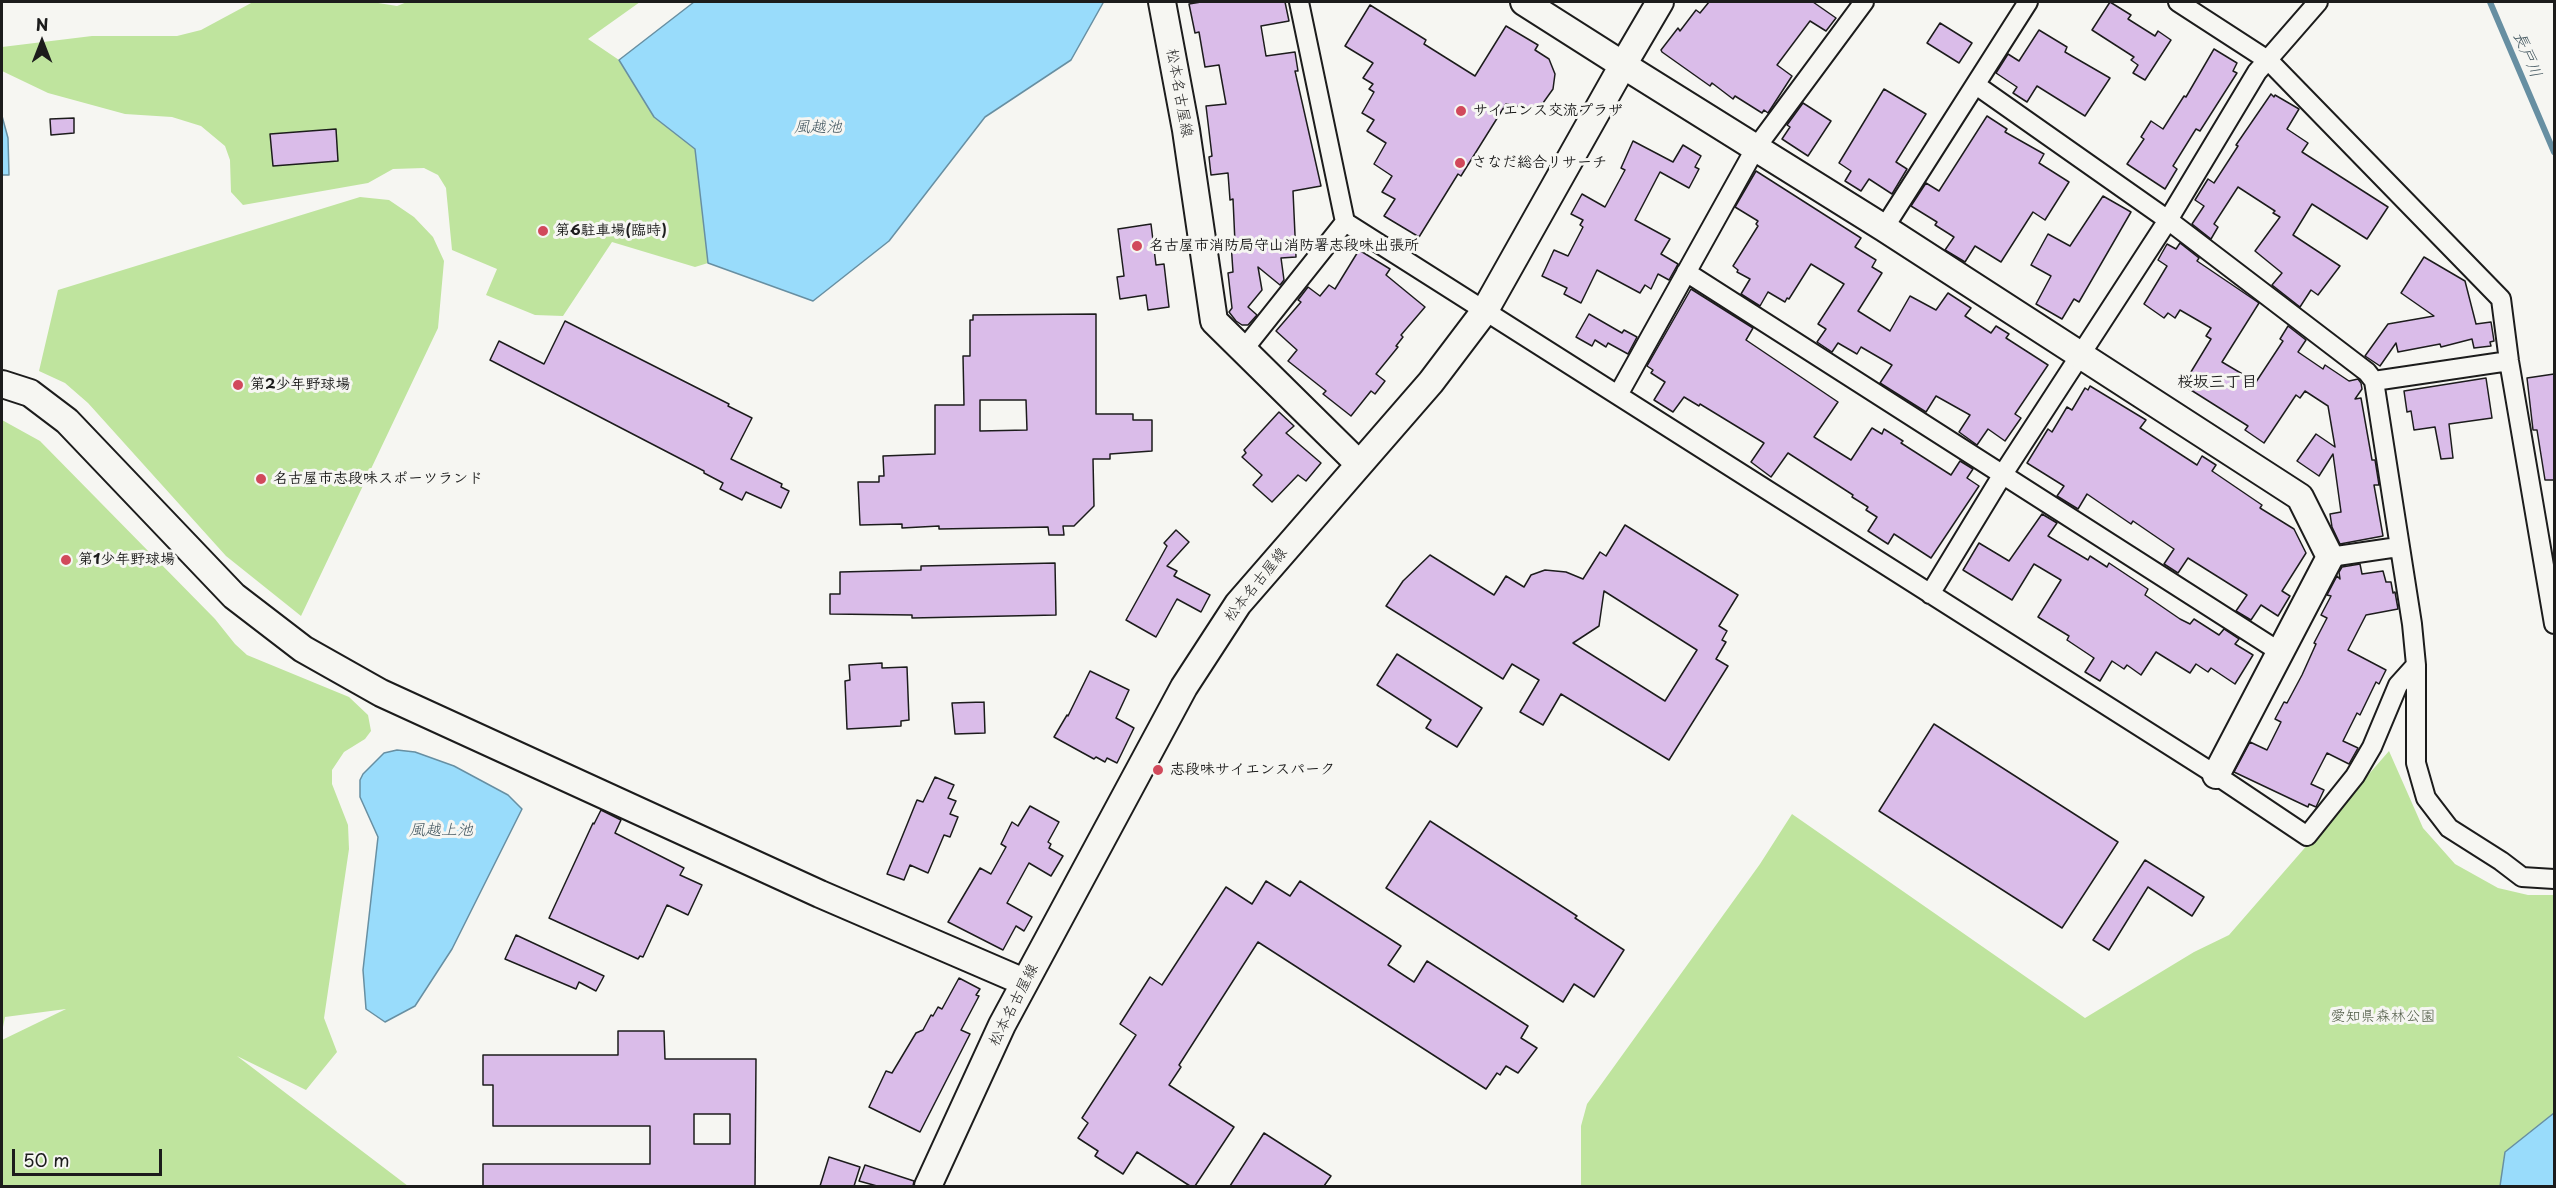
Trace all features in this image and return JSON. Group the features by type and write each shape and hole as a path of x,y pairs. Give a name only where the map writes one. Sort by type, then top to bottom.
{"street":[{"name":"松本名古屋線","path":"928,1186 1024,982 1184,687 1244,596 1359,464 1214,321 1186,130 1162,2"},
{"path":"1299,2 1345,222 2216,775 2307,836 2355,776 2372,747 2398,685 2416,665"},
{"path":"1524,2 1884,228 2300,497 2330,557"},
{"path":"1359,464 1431,382 1484,312 1543,212 1660,2"},
{"path":"1618,395 1755,149 1864,2"},
{"path":"1884,228 2028,2"},
{"path":"2178,2 2269,61 2501,299 2509,361 2554,624"},
{"path":"1930,594 2003,474 2168,220 2257,72 2269,61 2318,2"},
{"path":"1976,85 2168,220 2367,372 2374,381 2398,547 2412,624 2416,665 2416,763 2426,798 2449,828 2522,877 2554,879"},
{"path":"1244,349 1345,222"},
{"path":"1686,272 2280,652"},
{"path":"2374,381 2509,361"},
{"path":"2,384 30,393 67,420 234,596 303,649 392,698 820,894 1024,982"},
{"path":"2330,557 2398,547"},
{"path":"2216,775 2330,557"}],"green space":[{"path":"253,2 372,2 397,6 407,2 640,2 588,39 619,60 654,117 695,149 708,263 695,267 612,242 563,316 535,315 486,295 497,269 452,250 446,188 438,175 424,168 393,169 368,183 243,205 231,192 230,160 225,146 201,126 172,117 125,114 48,93 2,71 2,47 92,36 177,36 201,30"},
{"name":"名古屋市志段味スポーツランド","path":"360,197 389,200 414,217 433,237 444,261 438,328 301,616 226,556 88,403 65,383 39,371 58,290"},
{"path":"2,420 40,441 215,619 247,655 349,697 368,715 371,731 365,739 344,752 332,770 332,784 348,825 349,849 324,1018 337,1052 306,1090 237,1056 408,1186 2,1186 2,1040 66,1009 5,1017 2,1032"},
{"name":"愛知県森林公園","path":"2389,751 2423,828 2455,864 2498,888 2528,895 2554,895 2554,1186 1581,1186 1581,1126 1587,1104 1760,864 1792,814 2085,1018 2194,952 2229,935"}],"water":[{"name":"風越池","path":"694,2 1103,3 1071,60 985,117 889,241 813,301 708,263 695,149 654,117 619,60"},
{"path":"2,116 8,138 9,175 2,175"},
{"name":"風越上池","path":"397,750 415,752 454,766 508,795 522,809 452,949 415,1006 385,1022 366,1009 363,970 378,837 360,797 360,780 384,753"},
{"path":"2554,1113 2554,1186 2500,1186 2505,1152"}],"building":[{"path":"1285,2 1289,21 1261,26 1266,56 1295,52 1298,71 1295,71 1321,186 1293,191 1296,257 1281,258 1284,280 1280,285 1258,267 1262,290 1248,307 1257,315 1248,325 1242,325 1236,321 1229,312 1232,308 1228,273 1233,272 1231,243 1235,243 1233,199 1230,200 1228,173 1211,175 1209,157 1212,156 1206,106 1226,104 1219,65 1205,67 1199,32 1195,33 1189,4"},
{"path":"1709,2 1813,2 1836,18 1826,31 1810,21 1777,65 1792,76 1768,113 1764,110 1762,113 1735,96 1733,99 1712,83 1710,86 1661,50 1696,10 1700,13"},
{"path":"2110,2 2131,15 2128,19 2155,36 2158,31 2171,40 2145,80 2133,73 2138,65 2131,60 2134,57 2092,30"},
{"path":"1370,5 1426,40 1424,44 1475,76 1506,26 1538,45 1535,50 1549,59 1555,74 1553,89 1543,103 1526,108 1506,104 1461,176 1458,174 1419,237 1384,216 1395,199 1382,192 1392,176 1374,164 1386,143 1367,131 1374,120 1362,113 1374,92 1369,89 1373,84 1363,78 1373,63 1345,46"},
{"path":"1940,23 1972,43 1959,63 1927,43"},
{"path":"2039,30 2067,47 2065,52 2110,78 2085,116 2037,86 2027,102 2013,93 2017,87 1996,73 2008,54 2019,61"},
{"path":"2214,49 2237,63 2233,71 2237,73 2200,131 2196,129 2173,166 2177,169 2165,189 2127,164 2144,139 2141,137 2151,121 2163,129 2184,96 2186,97"},
{"path":"1884,89 1926,114 1896,162 1907,169 1892,194 1869,179 1861,191 1845,181 1851,171 1839,163"},
{"path":"2271,94 2299,109 2287,129 2308,143 2302,152 2388,207 2367,239 2312,204 2293,235 2340,266 2318,295 2311,290 2300,307 2272,285 2282,273 2255,251 2280,217 2273,213 2275,211 2238,187 2214,224 2218,227 2211,239 2192,224 2204,206 2195,200 2208,179 2214,183 2238,146 2236,145"},
{"path":"1803,103 1831,121 1808,156 1782,139 1790,127 1787,125"},
{"path":"1987,116 2007,129 2005,132 2044,154 2039,163 2069,182 2045,220 2033,212 2001,262 1975,246 1965,262 1945,250 1954,237 1935,225 1937,222 1911,206 1926,183 1939,191"},
{"path":"74,118 74,133 51,135 50,119"},
{"path":"336,129 338,161 273,166 270,134"},
{"path":"1633,141 1673,162 1683,145 1701,156 1695,167 1699,169 1689,188 1660,172 1635,220 1670,239 1661,254 1678,264 1669,280 1658,274 1651,289 1645,285 1640,293 1597,270 1581,303 1564,294 1567,288 1542,276 1554,250 1568,256 1583,227 1580,225 1583,220 1571,214 1582,194 1605,207 1625,170 1621,168"},
{"path":"1756,171 1861,238 1855,247 1876,260 1872,267 1882,273 1858,311 1890,331 1910,296 1936,310 1948,293 1971,308 1965,316 1991,333 1996,326 2009,334 2006,338 2048,365 2015,414 2021,418 2005,441 1988,429 1977,445 1959,432 1970,415 1936,396 1926,412 1880,383 1892,365 1861,347 1857,354 1838,343 1832,352 1817,342 1826,329 1818,324 1844,284 1811,264 1785,302 1768,292 1760,306 1741,294 1750,279 1737,272 1738,270 1733,266 1758,226 1756,224 1758,221 1735,207"},
{"path":"2103,196 2131,212 2079,302 2074,299 2062,319 2036,304 2051,276 2031,265 2048,234 2070,246"},
{"name":"名古屋市消防局守山消防署志段味出張所","path":"1151,224 1156,265 1164,264 1169,307 1148,310 1146,295 1120,299 1117,277 1124,276 1118,229"},
{"path":"2180,243 2199,258 2197,261 2259,303 2222,362 2256,382 2283,341 2280,339 2288,326 2306,340 2298,352 2323,369 2325,365 2349,381 2358,379 2361,383 2362,389 2355,399 2361,398 2372,460 2375,460 2379,485 2374,485 2383,536 2340,544 2332,527 2330,514 2341,512 2333,454 2319,476 2297,461 2316,434 2335,447 2328,406 2305,391 2300,398 2296,395 2264,443 2245,430 2248,426 2183,385 2211,339 2206,336 2211,328 2180,310 2175,318 2168,313 2164,318 2144,304 2167,266 2158,260 2167,244 2176,249"},
{"path":"1359,250 1390,269 1386,275 1425,307 1401,335 1403,337 1396,346 1398,347 1376,374 1385,381 1375,394 1371,391 1351,416 1323,394 1326,391 1288,361 1297,350 1276,331 1301,302 1298,300 1308,287 1320,296 1329,285 1335,289"},
{"path":"2424,257 2465,281 2476,324 2491,322 2494,341 2490,342 2491,346 2474,348 2472,339 2441,347 2440,344 2398,352 2396,343 2380,366 2365,356 2388,324 2434,316 2401,293"},
{"path":"1691,289 1753,328 1746,340 1838,402 1814,437 1851,460 1872,428 1882,434 1884,429 1903,441 1901,443 1951,475 1960,461 1973,469 1967,478 1979,486 1931,558 1894,534 1888,544 1868,531 1877,517 1866,510 1868,507 1788,453 1771,477 1751,462 1764,443 1700,404 1699,406 1684,397 1673,412 1654,400 1665,382 1651,373 1653,370 1647,366"},
{"path":"1096,314 1096,414 1133,414 1133,420 1152,420 1152,451 1110,454 1110,459 1093,459 1094,506 1074,526 1063,526 1064,535 1049,535 1048,527 939,529 939,526 902,528 902,524 860,525 858,482 879,482 879,476 884,476 883,456 935,454 935,405 964,405 963,356 970,356 970,320 973,320 973,315","holes":["980,400 1026,400 1027,430 980,431"]},
{"path":"1589,314 1622,333 1624,330 1637,337 1628,354 1608,343 1606,347 1595,340 1592,346 1576,337"},
{"path":"565,321 729,404 728,406 752,418 731,459 782,484 781,487 789,491 781,508 746,492 742,500 720,489 723,483 704,471 490,360 499,341 544,364"},
{"path":"2554,374 2554,480 2545,480 2537,430 2533,430 2527,378"},
{"path":"2486,378 2492,418 2449,424 2453,458 2441,459 2435,427 2414,430 2411,411 2407,412 2404,391"},
{"path":"2090,386 2146,420 2140,428 2197,465 2202,456 2216,465 2212,471 2262,505 2260,508 2294,529 2306,553 2282,591 2290,596 2278,616 2261,605 2251,620 2236,611 2247,595 2188,558 2178,573 2164,564 2174,549 2133,521 2131,524 2087,494 2078,509 2057,496 2064,486 2027,463 2048,429 2052,432 2067,407 2072,410 2085,388 2088,390"},
{"path":"1279,412 1294,426 1286,433 1321,463 1306,481 1298,475 1272,502 1253,485 1262,475 1242,457 1246,453 1244,450"},
{"path":"2042,514 2057,523 2048,536 2088,560 2090,556 2107,567 2109,563 2148,589 2145,595 2180,619 2190,624 2194,619 2219,635 2224,629 2239,639 2235,644 2253,655 2235,684 2211,668 2208,672 2196,664 2190,673 2156,652 2141,675 2127,665 2124,669 2112,661 2100,681 2085,672 2094,658 2067,640 2069,636 2038,617 2061,580 2034,564 2012,600 1963,570 1979,543 2009,561"},
{"path":"1625,525 1738,595 1719,626 1727,631 1722,640 1726,642 1716,659 1728,666 1669,760 1561,694 1543,725 1520,712 1539,680 1512,664 1503,679 1386,606 1403,581 1430,555 1494,595 1506,576 1524,587 1531,575 1545,570 1566,572 1583,579 1600,552 1606,556","holes":["1604,591 1697,650 1665,701 1573,643 1599,626"]},
{"path":"1176,530 1189,542 1167,566 1177,571 1174,576 1210,595 1201,612 1177,599 1156,637 1126,620 1167,546 1164,543"},
{"path":"1055,563 1056,615 912,618 912,615 830,614 830,594 840,594 840,572 921,570 921,566"},
{"path":"2360,564 2362,574 2383,571 2386,582 2391,582 2393,593 2395,592 2398,609 2366,615 2348,650 2386,670 2379,684 2376,682 2360,715 2357,713 2343,741 2358,748 2349,764 2327,753 2311,784 2324,790 2316,807 2309,804 2308,807 2234,772 2250,742 2267,750 2281,722 2275,719 2284,702 2287,703 2302,675 2316,644 2314,643 2327,618 2321,615 2331,596 2327,595 2337,576 2340,579 2339,572 2342,567"},
{"path":"1397,654 1482,708 1457,747 1426,728 1431,720 1377,685"},
{"path":"882,663 882,668 907,667 909,720 901,721 901,726 847,729 845,681 850,680 849,665"},
{"path":"1090,671 1129,690 1116,718 1134,728 1117,763 1107,758 1105,762 1096,757 1094,759 1054,737 1068,716"},
{"path":"984,702 985,733 955,734 952,703"},
{"path":"1934,724 2118,842 2062,928 1879,811"},
{"path":"935,777 954,785 948,798 956,801 950,814 958,817 950,837 944,835 928,873 910,865 904,880 887,874 917,800 923,802"},
{"path":"1030,806 1059,822 1048,842 1051,844 1049,848 1063,856 1051,876 1029,863 1007,903 1032,917 1024,931 1016,926 1003,950 948,922 980,868 991,874 1006,847 1001,844 1012,822 1018,826"},
{"path":"601,810 621,820 615,833 684,868 680,875 702,885 688,915 667,905 643,957 640,956 638,959 549,918"},
{"path":"1430,821 1577,916 1575,918 1624,950 1594,997 1574,984 1563,1002 1386,888"},
{"path":"2145,860 2204,897 2192,916 2148,887 2109,950 2093,940"},
{"path":"1266,881 1290,896 1300,881 1401,946 1388,965 1414,982 1427,961 1528,1026 1521,1038 1537,1048 1518,1073 1506,1066 1500,1075 1497,1073 1486,1089 1258,942 1179,1065 1181,1067 1169,1085 1234,1127 1195,1186 1190,1186 1137,1152 1123,1174 1095,1156 1098,1151 1078,1138 1088,1123 1082,1118 1136,1035 1120,1024 1150,977 1162,985 1226,887 1252,904"},
{"path":"516,935 604,976 596,991 579,982 576,989 505,959"},
{"path":"959,978 980,989 976,995 979,996 961,1030 970,1034 920,1132 869,1107 886,1071 892,1073 916,1033 923,1030 938,1007 942,1009"},
{"path":"618,1031 664,1031 665,1059 756,1059 755,1186 483,1186 483,1164 650,1164 650,1126 493,1126 493,1085 483,1085 483,1055 618,1055","holes":["694,1114 730,1114 730,1144 694,1144"]},
{"path":"1264,1133 1331,1176 1324,1186 1230,1186"},
{"path":"829,1157 860,1167 854,1186 820,1186"},
{"path":"865,1165 914,1181 913,1186 877,1186 859,1181"}],"waterway":[{"name":"長戸川","path":"2490,2 2554,152"}],"place":[{"name":"サイエンス交流プラザ","path":"1461,111"},
{"name":"さなだ総合リサーチ","path":"1460,163"},
{"name":"第6駐車場(臨時)","path":"543,231"},
{"name":"名古屋市消防局守山消防署志段味出張所","path":"1137,246"},
{"name":"第2少年野球場","path":"238,385"},
{"name":"名古屋市志段味スポーツランド","path":"261,479"},
{"name":"第1少年野球場","path":"66,560"},
{"name":"志段味サイエンスパーク","path":"1158,770"}],"district":[{"name":"桜坂三丁目","path":"2217,383"}]}
